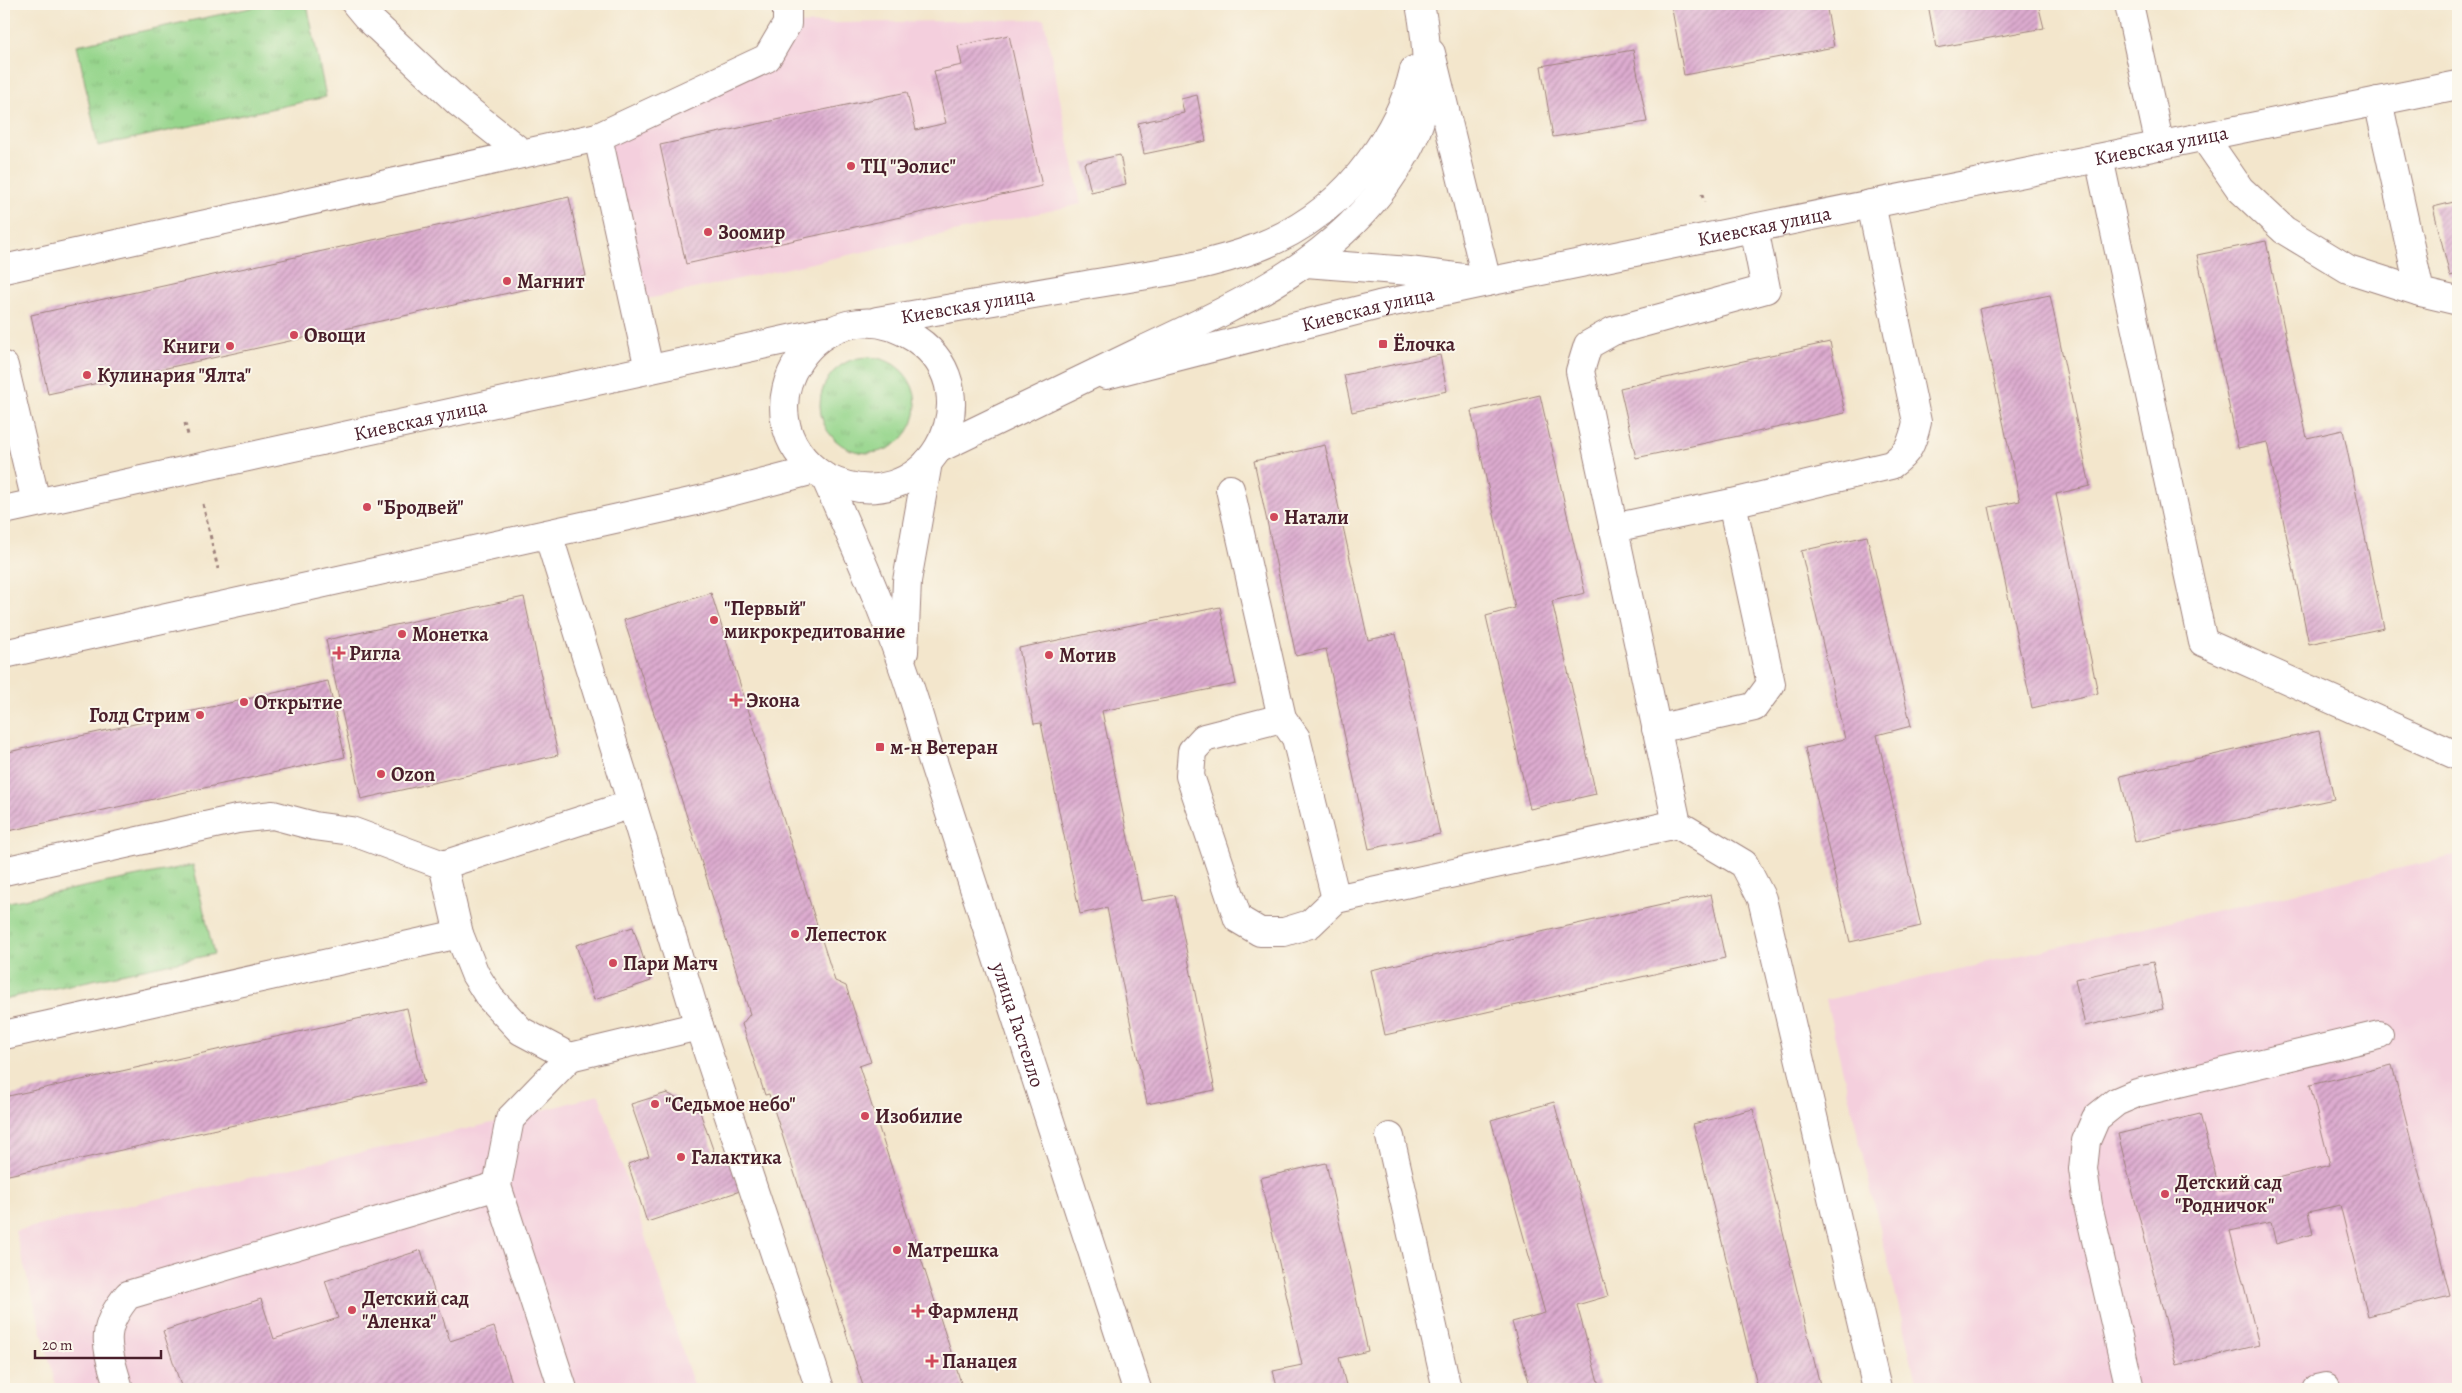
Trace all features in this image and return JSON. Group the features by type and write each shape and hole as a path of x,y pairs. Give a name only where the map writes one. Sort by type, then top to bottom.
{"main road":[{"path":"356,4 366,16 459,103 522,153"},
{"path":"4,269 598,137 767,58 788,24 787,4"},
{"path":"2129,4 2160,146"},
{"path":"1210,264 1306,263 1409,271 1487,282 1421,9"},
{"name":"Киевская улица","path":"933,456 1074,383 1249,300 1306,263 1349,227 1383,190 1409,149 1421,118 1426,90 1426,65 1421,9"},
{"name":"Киевская улица","path":"866,323 1210,264 1269,245 1304,226 1334,202 1359,177 1400,116 1416,62 1421,9"},
{"name":"Киевская улица","path":"1074,383 1379,305 2458,85"},
{"path":"2378,102 2420,292"},
{"path":"598,137 649,369"},
{"path":"2204,137 2240,189 2284,230 2348,269 2383,282 2458,302"},
{"path":"2099,158 2202,642 2458,756"},
{"path":"1613,528 1732,503 1891,465 1906,454 1917,422 1871,204"},
{"path":"1677,824 1580,371 1588,345 1614,331 1766,289 1754,228"},
{"path":"4,654 819,474 848,487 886,487 909,478 933,456 944,437 950,410 950,397 942,370 927,349 917,340 893,327 866,323 837,328 826,334 805,351 797,361 786,386 784,412 790,438 797,450 819,474 870,580 904,666"},
{"name":"Киевская улица","path":"4,510 837,328"},
{"path":"4,366 36,502"},
{"path":"904,666 907,581 933,456"},
{"path":"1230,489 1282,718 1296,738 1336,899"},
{"path":"1656,729 1754,707 1771,684 1732,503"},
{"path":"548,534 699,1026 820,1389"},
{"name":"улица Гастелло","path":"904,666 925,737 1138,1389"},
{"path":"1282,718 1204,738 1192,751 1190,776 1238,919 1260,932 1284,932 1310,924 1336,899 1677,824 1744,864 1762,898 1877,1389"},
{"path":"4,871 237,819 273,815 314,826 351,831 443,865 632,804"},
{"path":"443,865 459,934 475,974 490,998 521,1031 570,1057"},
{"path":"4,1035 459,934"},
{"path":"563,1389 497,1186 510,1119 570,1057 699,1026"},
{"path":"2130,1389 2088,1205 2082,1169 2086,1141 2096,1118 2116,1102 2138,1093 2379,1035"},
{"path":"1390,1137 1447,1389"},
{"path":"119,1389 106,1336 113,1312 128,1295 497,1186"}],"path":[{"path":"185,423 226,605"}],"shaded area":[{"path":"1044,19 1081,204 634,302 598,137 767,58 787,24"},
{"name":"Детский сад \"Родничок\"","path":"2458,855 2458,1389 1918,1389 1826,1000"},
{"name":"Детский сад \"Аленка\"","path":"599,1095 695,1389 57,1389 15,1231 510,1119"}],"green space":[{"path":"269,4 307,4 326,97 98,146 77,45"},
{"path":"868,357 886,361 902,371 912,387 916,405 912,423 902,439 886,449 868,453 850,449 834,439 824,423 820,405 824,387 834,371 850,361"},
{"path":"193,865 214,954 4,999 4,903"}],"building":[{"path":"1671,4 1826,4 1834,47 1684,75"},
{"path":"1928,4 2038,4 2044,28 1936,48"},
{"name":"ТЦ \"Эолис\"","path":"1009,35 1042,186 686,264 660,145 907,92 916,130 946,123 934,71 962,65 958,46"},
{"path":"1633,50 1647,122 1553,137 1541,66"},
{"path":"1197,95 1206,141 1144,154 1138,123 1184,113 1181,99"},
{"path":"1120,155 1126,184 1091,192 1084,163"},
{"path":"569,197 586,276 48,394 31,315"},
{"path":"2458,201 2458,274 2450,276 2433,207"},
{"path":"2266,241 2307,438 2343,430 2384,628 2309,644 2267,442 2238,448 2197,255"},
{"path":"2050,295 2090,486 2056,494 2098,693 2032,708 1989,507 2020,501 1979,309"},
{"path":"1830,342 1845,413 1636,458 1620,388"},
{"path":"1440,355 1447,391 1352,412 1344,375"},
{"path":"1540,395 1585,593 1552,601 1596,794 1530,809 1486,616 1515,608 1471,411"},
{"path":"1325,445 1368,640 1396,634 1440,834 1369,849 1326,649 1296,656 1254,461"},
{"path":"1867,536 1911,726 1877,735 1921,926 1850,942 1805,748 1845,739 1801,551"},
{"path":"711,593 835,981 846,986 871,1062 859,1066 963,1389 864,1389 769,1094 765,1095 742,1024 750,1014 624,620"},
{"path":"524,597 558,755 361,799 326,640"},
{"path":"1220,607 1236,684 1102,711 1141,901 1175,895 1215,1090 1147,1104 1107,908 1080,914 1041,723 1034,724 1019,648"},
{"path":"328,681 345,757 4,832 4,753"},
{"path":"2319,731 2334,799 2135,842 2120,776"},
{"path":"1711,894 1725,958 1385,1035 1371,970"},
{"name":"Пари Матч","path":"633,927 651,981 594,1000 576,945"},
{"path":"2153,962 2163,1009 2085,1026 2075,979"},
{"path":"407,1008 424,1083 4,1176 4,1097"},
{"path":"2392,1065 2450,1296 2368,1316 2340,1205 2308,1212 2313,1234 2276,1244 2271,1222 2230,1231 2259,1345 2177,1365 2118,1134 2200,1114 2220,1192 2330,1165 2310,1085"},
{"name":"Галактика","path":"667,1093 700,1112 716,1158 729,1154 740,1191 647,1222 628,1164 649,1156 631,1104"},
{"path":"1554,1102 1608,1296 1577,1305 1600,1389 1531,1389 1512,1322 1545,1313 1491,1120"},
{"path":"1753,1109 1821,1389 1758,1389 1693,1124"},
{"path":"1326,1163 1368,1351 1339,1358 1347,1389 1278,1389 1273,1371 1302,1365 1260,1178"},
{"path":"421,1250 450,1341 494,1327 514,1389 182,1389 163,1331 261,1299 274,1339 338,1318 325,1281"}],"place":[{"name":"ТЦ \"Эолис\"","path":"851,166"},
{"name":"Зоомир","path":"708,232"},
{"name":"Магнит","path":"507,281"},
{"name":"Овощи","path":"294,335"},
{"name":"Ёлочка","path":"1383,344"},
{"name":"Книги","path":"230,346"},
{"name":"Кулинария \"Ялта\"","path":"87,375"},
{"name":"\"Бродвей\"","path":"367,507"},
{"name":"Натали","path":"1274,517"},
{"name":"\"Первый\" микрокредитование","path":"714,620"},
{"name":"Монетка","path":"402,634"},
{"name":"Ригла","path":"339,653"},
{"name":"Мотив","path":"1049,655"},
{"name":"Экона","path":"736,700"},
{"name":"Открытие","path":"244,702"},
{"name":"Голд Стрим","path":"200,715"},
{"name":"м-н Ветеран","path":"880,747"},
{"name":"Ozon","path":"381,774"},
{"name":"Лепесток","path":"795,934"},
{"name":"Пари Матч","path":"613,963"},
{"name":"\"Седьмое небо\"","path":"655,1104"},
{"name":"Изобилие","path":"865,1116"},
{"name":"Галактика","path":"681,1157"},
{"name":"Детский сад \"Родничок\"","path":"2165,1194"},
{"name":"Матрешка","path":"897,1250"},
{"name":"Детский сад \"Аленка\"","path":"352,1310"},
{"name":"Фармленд","path":"918,1311"},
{"name":"Панацея","path":"932,1361"}]}
